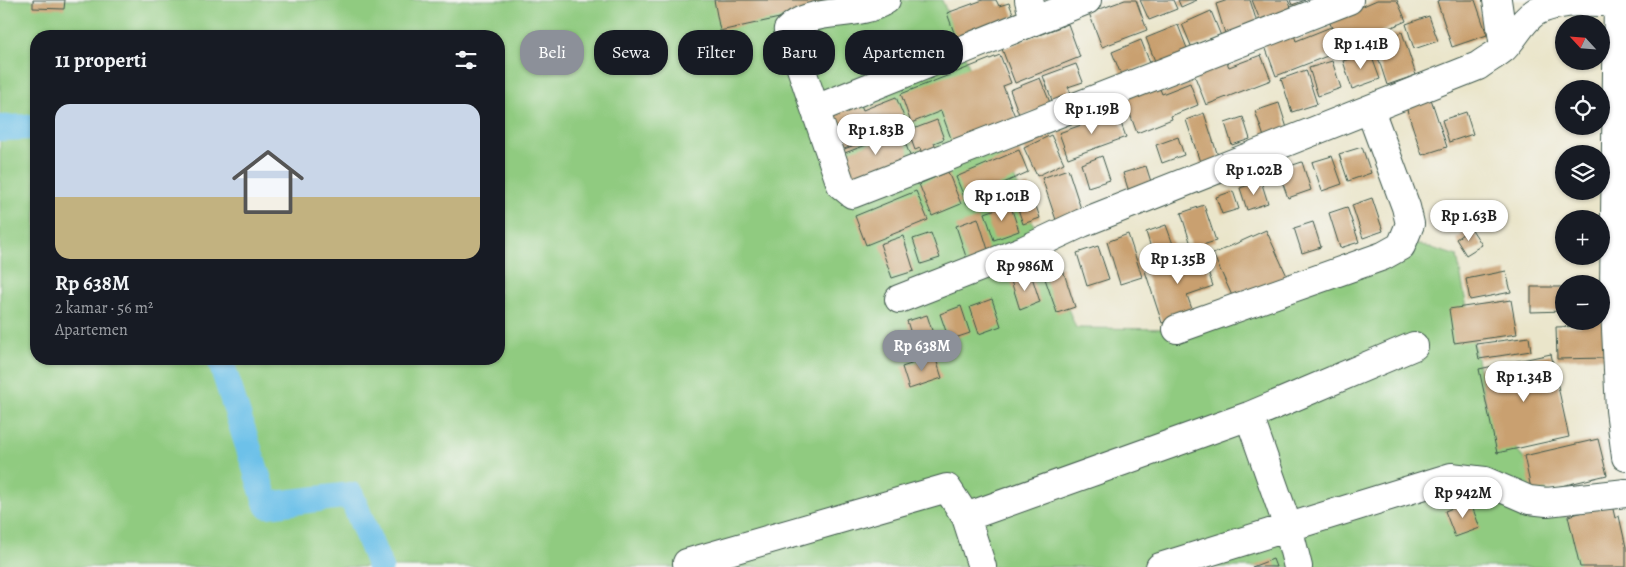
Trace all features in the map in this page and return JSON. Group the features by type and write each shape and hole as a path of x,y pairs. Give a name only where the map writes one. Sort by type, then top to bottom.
{"street":[{"path":"886,0 874,8 799,20 788,30 788,35 816,109 841,185 852,194 1349,0"},
{"path":"816,109 1031,10 1087,0"},
{"path":"1497,0 1504,47"},
{"path":"899,299 1024,250 1146,197 1478,66 1504,47 1524,22 1538,10 1557,3 1618,1 1620,410 1626,457"},
{"path":"1177,329 1382,256 1401,246 1410,224 1406,207 1370,110"},
{"path":"966,517 1249,416 1414,346"},
{"path":"1249,416 1288,527 1298,567"},
{"path":"1160,567 1451,477 1485,481 1529,500 1547,502 1626,493"},
{"path":"687,564 948,488 966,517 982,567"}],"green space":[{"path":"0,0 942,0 954,30 845,30 845,75 963,75 963,51 1076,328 1190,329 1403,239 1457,256 1486,405 1563,515 1626,567 0,567"}],"building":[{"path":"33,0 65,0 64,9 33,8"},
{"path":"714,0 824,0 825,8 720,30"},
{"path":"983,0 996,0 999,6 1009,3 1014,16 963,38 963,30 953,30 947,13"},
{"path":"1125,0 1136,0 1147,30 1102,47 1089,13"},
{"path":"1140,0 1173,0 1177,9 1149,20"},
{"path":"1178,0 1197,0 1181,7"},
{"path":"1228,0 1250,0 1259,29 1227,40 1216,4"},
{"path":"1252,0 1288,0 1293,13 1262,25"},
{"path":"1290,0 1305,0 1292,5"},
{"path":"1377,0 1397,0 1406,21 1341,49 1329,21"},
{"path":"1475,0 1487,35 1452,47 1437,1"},
{"path":"1211,11 1221,36 1192,48 1182,24"},
{"path":"1429,16 1438,41 1414,49 1406,24"},
{"path":"1068,24 1080,57 1015,83 1002,49"},
{"path":"1178,25 1190,56 1158,69 1146,38"},
{"path":"1331,27 1340,51 1276,76 1263,41 1292,29 1296,41"},
{"path":"1402,32 1416,75 1387,85 1373,42"},
{"path":"1141,40 1150,63 1121,75 1112,52"},
{"path":"1370,52 1380,79 1352,89 1343,61"},
{"path":"1000,55 1011,83 1003,86 1016,119 953,144 941,111 911,123 901,94 949,75 963,75 963,70"},
{"path":"1261,55 1271,80 1206,105 1192,69 1224,56 1229,67"},
{"path":"1332,61 1341,88 1318,96 1309,68"},
{"path":"1076,64 1083,82 1068,87 1072,96 1053,103 1043,76"},
{"path":"1306,70 1317,104 1292,112 1281,79"},
{"path":"1040,78 1051,105 1020,117 1010,90"},
{"path":"1190,83 1198,105 1171,116 1172,119 1137,133 1124,98 1158,84 1162,94"},
{"path":"896,97 904,117 871,130 874,137 842,150 827,113 859,100 863,110"},
{"path":"1431,99 1447,147 1422,155 1406,107"},
{"path":"1279,103 1287,128 1264,137 1255,111"},
{"path":"1117,112 1126,137 1068,158 1059,133"},
{"path":"1466,112 1473,134 1449,142 1442,120"},
{"path":"1204,113 1219,159 1201,165 1186,120"},
{"path":"1243,117 1250,139 1232,145 1225,123"},
{"path":"937,120 944,139 934,143 938,151 923,157 920,148 915,150 908,131"},
{"path":"901,132 911,158 852,181 842,154"},
{"path":"1051,135 1064,163 1037,176 1024,148"},
{"path":"1178,137 1184,155 1162,163 1156,145"},
{"path":"1362,147 1371,173 1348,181 1339,154"},
{"path":"1019,150 1028,172 997,186 999,190 967,204 956,177"},
{"path":"1102,156 1110,180 1088,187 1081,164"},
{"path":"1332,156 1342,184 1322,191 1312,162"},
{"path":"1302,162 1311,190 1288,198 1278,170"},
{"path":"1146,166 1153,188 1130,195 1123,173"},
{"path":"1068,169 1082,212 1056,220 1042,178"},
{"path":"948,172 961,204 932,216 919,184"},
{"path":"1261,181 1268,203 1247,210 1240,188"},
{"path":"1029,185 1040,218 1023,224 1012,191"},
{"path":"916,191 928,220 866,245 855,216"},
{"path":"1233,191 1239,209 1222,214 1216,197"},
{"path":"1372,198 1383,231 1363,238 1352,205"},
{"path":"1010,204 1019,231 994,240 985,213"},
{"path":"1204,205 1216,241 1192,248 1181,213"},
{"path":"1347,207 1359,242 1340,248 1329,213"},
{"path":"978,218 991,259 969,266 956,226"},
{"path":"1313,222 1321,247 1302,253 1294,228"},
{"path":"1166,225 1174,247 1153,254 1146,232"},
{"path":"1471,228 1482,245 1466,255 1456,239"},
{"path":"1266,230 1287,276 1234,300 1213,254"},
{"path":"931,233 940,258 921,264 913,239"},
{"path":"1128,234 1142,277 1120,284 1107,242"},
{"path":"903,236 914,271 892,278 880,244"},
{"path":"1098,246 1109,279 1087,286 1077,253"},
{"path":"1201,251 1213,286 1187,295 1193,312 1162,323 1145,271"},
{"path":"1062,267 1075,307 1057,313 1043,273"},
{"path":"1506,271 1511,292 1470,300 1466,279"},
{"path":"1031,274 1040,302 1020,310 1011,281"},
{"path":"1531,287 1555,287 1555,311 1531,312"},
{"path":"992,299 1001,326 979,334 970,307"},
{"path":"1511,300 1517,334 1454,343 1449,309"},
{"path":"961,306 970,333 949,340 940,314"},
{"path":"927,315 937,346 917,353 907,321"},
{"path":"1556,330 1603,330 1605,358 1557,359"},
{"path":"1529,337 1531,351 1479,359 1476,344"},
{"path":"1551,354 1569,437 1497,453 1479,369"},
{"path":"935,356 942,378 909,389 902,367"},
{"path":"1598,439 1607,475 1532,493 1524,456"},
{"path":"1470,501 1480,528 1455,537 1445,511"},
{"path":"1612,505 1615,518 1619,516 1626,547 1626,567 1580,567 1568,516"},
{"path":"1273,559 1276,567 1252,567"}],"waterway":[{"path":"0,128 30,127"},
{"path":"222,365 267,505 351,495 380,567"}]}
